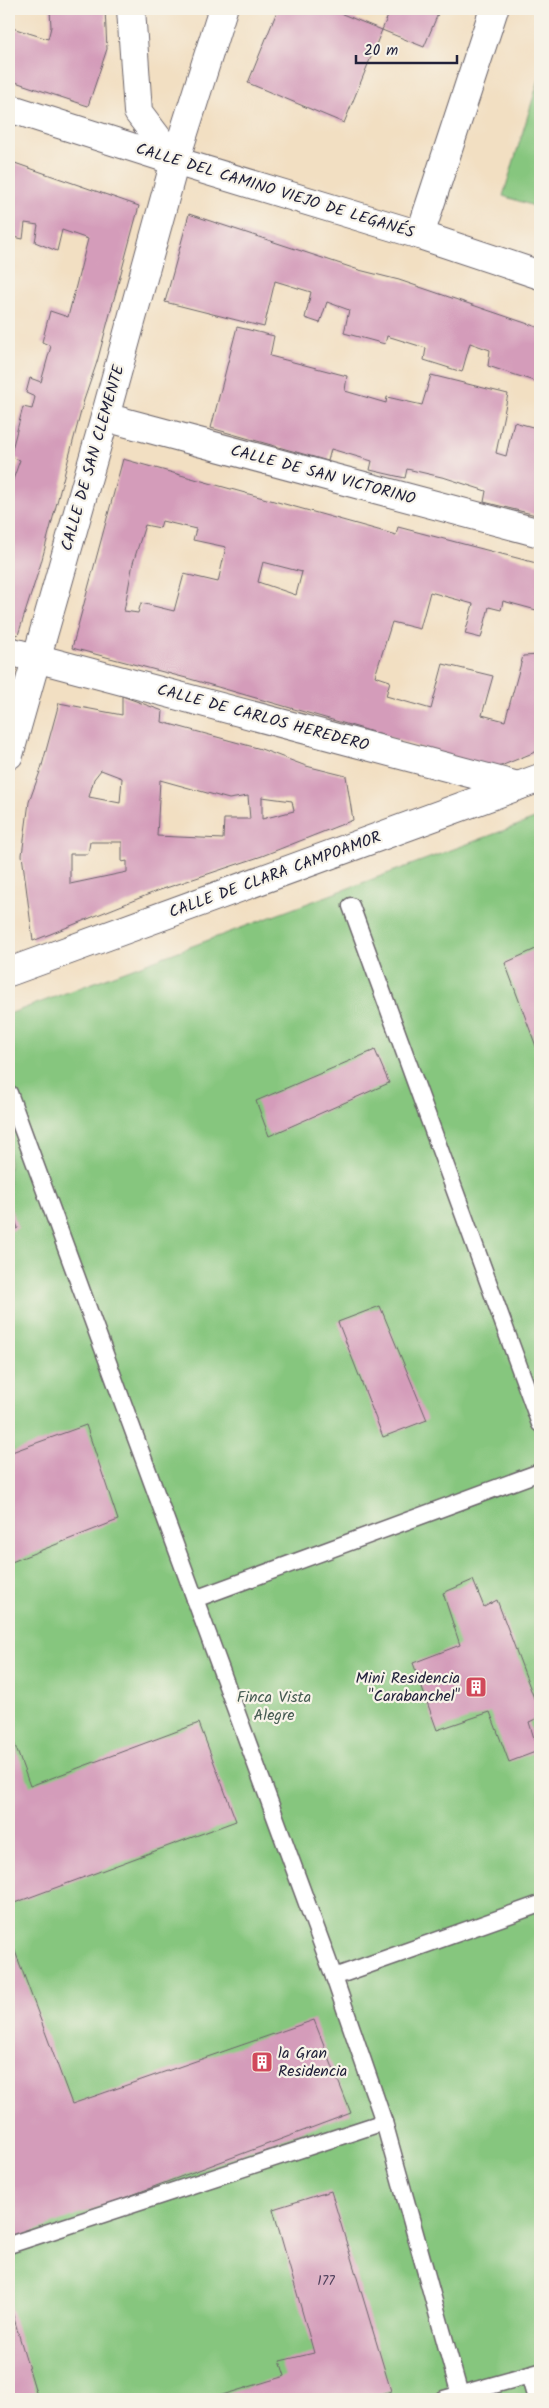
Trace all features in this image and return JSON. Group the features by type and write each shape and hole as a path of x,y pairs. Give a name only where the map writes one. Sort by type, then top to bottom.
{"street":[{"path":"131,9 138,112 175,161"},
{"name":"CALLE DE SAN CLEMENTE","path":"9,754 105,417 175,161 224,9"},
{"path":"420,235 494,9"},
{"name":"CALLE DEL CAMINO VIEJO DE LEGANÉS","path":"9,108 175,161 420,235 540,275"},
{"name":"CALLE DE SAN VICTORINO","path":"105,417 540,533"},
{"name":"CALLE DE CARLOS HEREDERO","path":"9,651 529,782"},
{"name":"CALLE DE CLARA CAMPOAMOR","path":"9,969 529,782"}],"lane":[{"path":"351,906 540,1424"},
{"path":"9,1093 334,1977 384,2122 452,2397 535,2374 536,2399"},
{"path":"195,1599 540,1472"},
{"path":"334,1977 540,1904"},
{"path":"9,2245 384,2122"}],"green space":[{"path":"540,76 540,208 503,196"},
{"name":"Finca Vista Alegre","path":"540,817 540,2399 9,2399 9,1014"}],"building":[{"path":"50,9 105,9 107,49 88,106 9,80 9,27 48,39 51,27"},
{"path":"278,9 330,9 382,30 344,123 248,83"},
{"path":"391,9 440,9 424,47 382,30"},
{"path":"9,161 139,206 97,362 84,400 41,563 18,635 9,633 9,520 11,514 9,513 9,491 20,460 10,457 23,407 32,409 35,397 26,393 30,378 41,382 51,346 42,342 50,311 68,317 88,239 62,230 57,251 35,242 38,225 25,223 23,239 9,236"},
{"path":"189,214 359,270 399,280 540,328 540,383 488,366 490,350 470,343 462,372 424,360 426,348 387,336 385,344 344,333 349,310 327,302 320,323 305,318 311,292 275,281 264,327 165,302"},
{"path":"237,327 274,336 270,356 347,376 345,391 386,403 387,397 422,405 431,375 508,394 496,453 506,456 514,422 540,429 540,516 484,502 486,491 446,478 407,469 405,478 370,470 372,461 331,449 328,461 211,428"},
{"path":"123,459 396,535 398,527 540,564 540,611 503,601 501,610 489,607 481,638 465,634 473,604 430,592 420,629 392,622 375,676 390,681 386,696 431,709 443,664 493,676 482,715 505,721 523,656 540,655 540,750 491,770 360,728 190,679 72,648","holes":["162,521 196,529 193,540 226,547 218,582 184,574 174,611 141,603 138,613 124,611 133,563 145,525 160,528","263,562 302,572 296,595 258,582"]},
{"path":"122,696 163,711 162,722 261,749 306,766 346,776 353,820 262,856 157,891 33,941 22,855 29,802 41,769 59,703 122,715","holes":["101,770 122,778 120,803 89,797 94,779","160,780 229,799 248,796 250,819 224,819 223,839 157,836","262,797 292,801 294,811 262,819","90,842 122,842 122,862 127,861 127,872 70,884 70,854 88,854"]},
{"path":"540,947 540,1057 505,963"},
{"path":"375,1050 389,1083 269,1136 256,1101"},
{"path":"9,1203 18,1228 9,1232"},
{"path":"380,1306 427,1420 383,1437 338,1322"},
{"path":"86,1425 118,1520 9,1563 9,1453"},
{"name":"Mini Residencia \"Carabanchel\"","path":"473,1580 484,1607 497,1600 540,1714 540,1717 529,1722 538,1751 509,1762 490,1712 437,1730 413,1663 460,1645 443,1593"},
{"path":"199,1723 236,1821 9,1905 9,1729 30,1786"},
{"name":"la Gran Residencia","path":"9,1935 72,2104 314,2020 351,2113 9,2241"},
{"path":"331,2191 391,2391 364,2399 209,2399 285,2376 280,2361 314,2353 273,2209"},
{"path":"9,2302 38,2399 9,2399"}],"place":[{"name":"Mini Residencia \"Carabanchel\"","path":"476,1687"},
{"name":"la Gran Residencia","path":"262,2062"}]}
